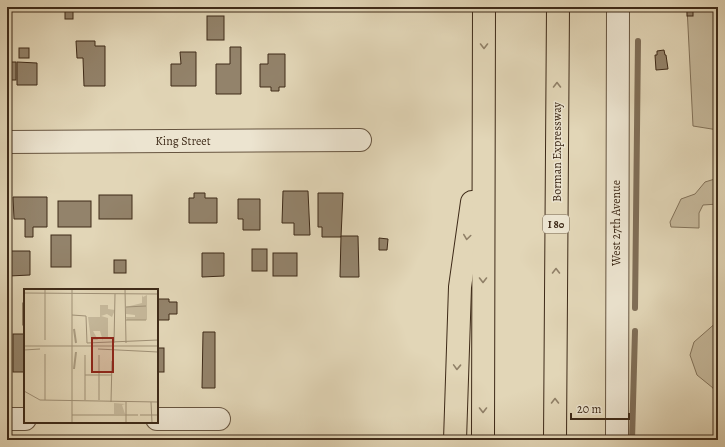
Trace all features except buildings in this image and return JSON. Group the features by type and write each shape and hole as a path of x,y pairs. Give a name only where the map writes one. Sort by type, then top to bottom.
{"highway":[{"path":"483,440 484,7"},
{"name":"Borman Expressway","path":"555,440 558,7"},
{"path":"455,440 460,287 484,115"}],"street":[{"name":"West 27th Avenue","path":"617,440 618,7"},
{"name":"King Street","path":"7,142 360,140"},
{"path":"7,419 24,419"},
{"path":"158,419 220,419"}],"shaded area":[{"path":"687,7 718,7 718,130 693,126"},
{"path":"718,178 718,204 703,205 699,213 699,228 671,227 670,222 681,199 695,194 705,182"},
{"path":"718,321 718,401 713,388 697,375 690,355 694,342"}],"waterway":[{"path":"635,308 638,41"},
{"path":"632,440 635,331"}]}
